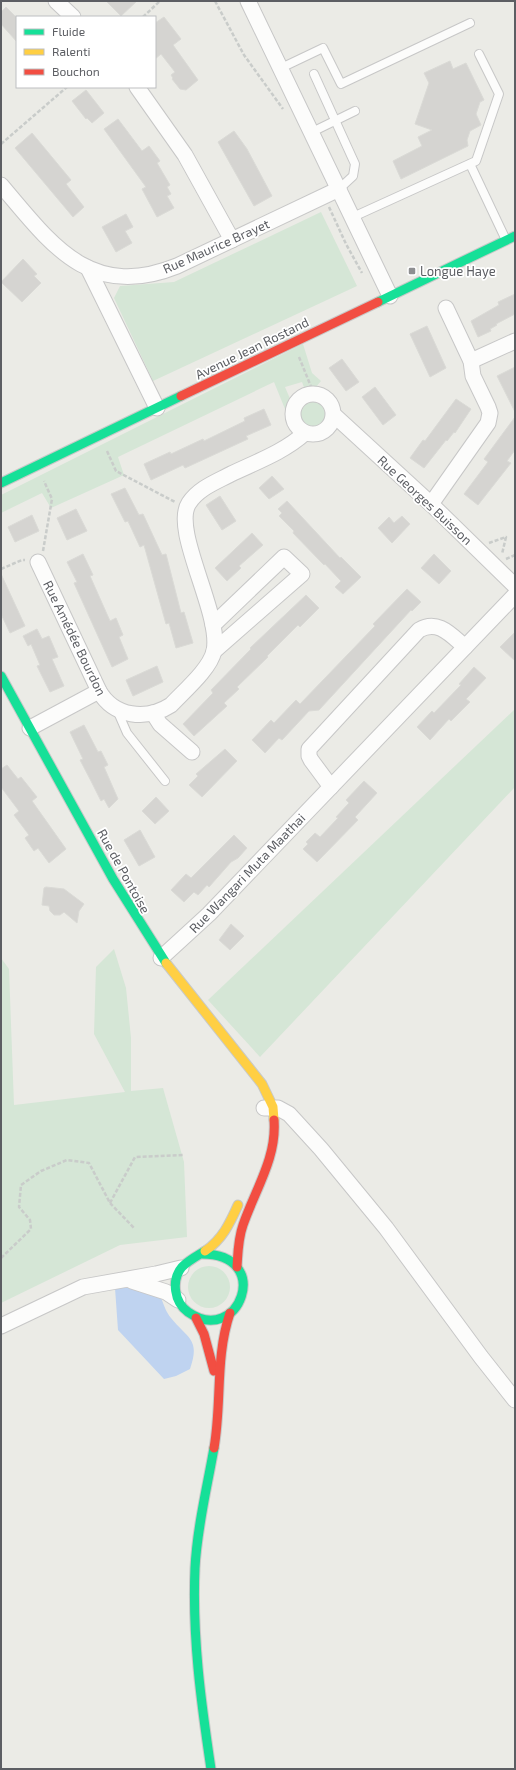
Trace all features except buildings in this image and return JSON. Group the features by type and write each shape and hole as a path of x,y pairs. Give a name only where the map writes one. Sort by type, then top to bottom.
{"street":[{"path":"56,1 72,16"},
{"path":"248,1 390,296"},
{"path":"138,88 163,122 192,167 232,240"},
{"name":"Rue Maurice Brayet","path":"1,185 50,242 69,257 88,268 121,275 159,272 177,266 339,189"},
{"name":"Avenue Jean Rostand","path":"1,483 515,236"},
{"path":"88,268 158,408"},
{"path":"431,504 488,424 490,418 488,407 473,376 471,362 446,308"},
{"path":"471,362 515,341"},
{"path":"314,394 303,396 294,407 294,422 305,432 312,434 324,431 332,422 334,414"},
{"name":"Rue Georges Buisson","path":"314,394 322,395 328,400 334,414 431,504 515,586"},
{"path":"214,651 213,624 186,529 186,508 194,497 208,486 286,446 305,432"},
{"path":"117,710 140,715 153,713 171,705 204,670 214,651 302,574 284,557 213,624"},
{"name":"Rue Amédée Bourdon","path":"38,562 98,691 106,702 117,710"},
{"name":"Rue Wangari Muta Maathai","path":"161,958 209,914 515,595"},
{"path":"331,788 311,760 309,756 309,749 419,630 428,626 437,626 465,647"},
{"name":"Rue de Pontoise","path":"1,676 124,900 161,958 187,992 265,1086 267,1110 275,1138 271,1157 240,1232 237,1250 237,1267"},
{"path":"30,728 98,691"},
{"path":"153,713 160,724 192,752"},
{"path":"267,1110 284,1110 290,1114 344,1177 515,1400"},
{"path":"201,1254 214,1244 225,1232 243,1196"},
{"path":"211,1252 230,1260 237,1267 243,1281 243,1291 240,1301 230,1313 221,1318 211,1320 196,1318 183,1309 178,1300 175,1284 181,1268 191,1258 211,1252"},
{"path":"1,1326 74,1290 93,1284 126,1280 181,1268"},
{"path":"126,1280 156,1288 178,1300"},
{"path":"211,1769 199,1678 194,1598 198,1538 217,1427 218,1392 223,1342 230,1313"},
{"path":"196,1318 207,1341 218,1392"}],"lane":[{"path":"281,68 323,48 340,84 470,23"},
{"path":"353,217 476,161 499,94 479,54"},
{"path":"314,74 355,164 353,176 339,189"},
{"path":"312,132 355,111"},
{"path":"470,164 506,240"},
{"path":"117,710 127,733 165,781"}],"path":[{"path":"143,16 160,1"},
{"path":"215,1 244,55 284,111"},
{"path":"1,144 66,88"},
{"path":"325,196 346,244 363,275"},
{"path":"293,343 314,394"},
{"path":"100,436 116,471 186,508"},
{"path":"1,569 22,560 38,562 45,548 52,499 37,466"},
{"path":"476,548 506,537 502,556"},
{"path":"500,562 515,555"},
{"path":"110,1203 135,1157 184,1155"},
{"path":"1,1258 31,1229 30,1220 19,1208 21,1185 40,1171 67,1160 89,1163 110,1203 134,1228"}],"green space":[{"path":"321,212 357,286 153,381 114,298 120,286 174,282"},
{"path":"303,344 312,373 321,381 316,387 305,390 302,382 285,387 291,401 285,409 274,382 118,457 124,475 51,508 42,493 1,513 1,495"},
{"path":"312,401 321,405 325,414 321,423 312,427 303,423 299,414 303,405"},
{"path":"515,709 515,787 260,1057 208,1000"},
{"path":"114,949 126,988 131,1038 131,1091 163,1088 184,1162 187,1237 120,1245 1,1303 1,958 9,969 14,1105 125,1092 94,1034 96,967"},
{"path":"209,1266 224,1272 230,1287 224,1302 209,1308 194,1302 188,1287 194,1272"}],"water":[{"path":"115,1288 135,1288 161,1298 169,1316 191,1340 194,1351 190,1369 176,1376 164,1379 118,1330"}],"traffic: fast":[{"path":"378,302 515,236"},
{"path":"1,483 181,396"},
{"path":"1,676 113,879 166,963"},
{"path":"201,1254 224,1258 237,1268 243,1281 241,1296 234,1309 222,1318 206,1320 188,1312 183,1308 177,1297 175,1284 176,1278 182,1267 187,1262 205,1251"},
{"path":"211,1769 198,1669 194,1593 198,1538 214,1448"}],"traffic: slow":[{"path":"166,963 262,1084 273,1107 274,1120"},
{"path":"205,1251 216,1242 229,1225 238,1205"}],"traffic: jam":[{"path":"181,396 378,302"},
{"path":"237,1267 238,1246 241,1230 269,1161 274,1134 274,1120"},
{"path":"214,1448 218,1414 222,1346 230,1313"},
{"path":"196,1318 204,1334 214,1371"}],"place":[{"name":"Longue Haye","path":"412,271"}]}
